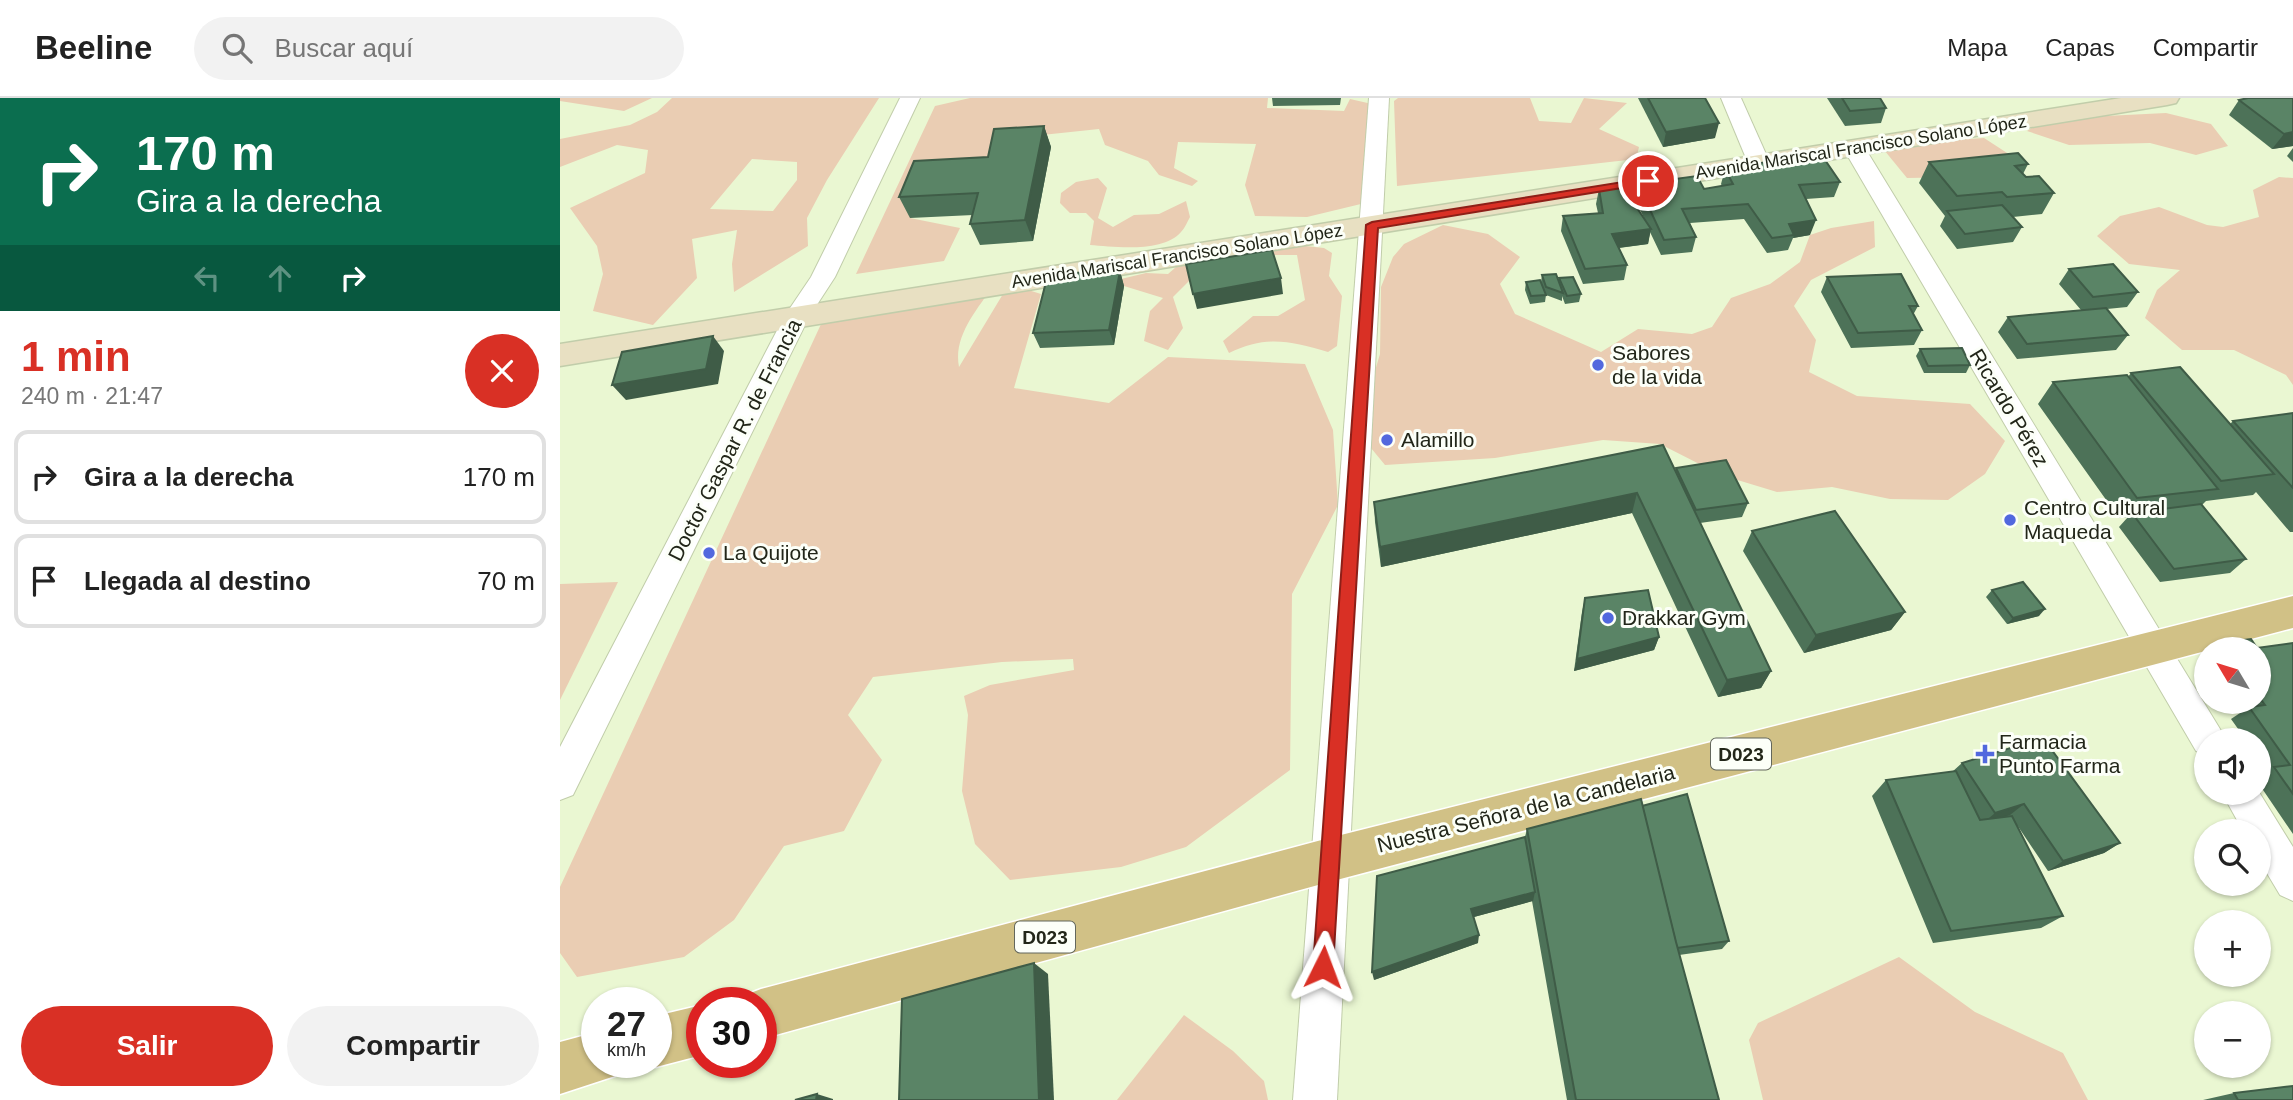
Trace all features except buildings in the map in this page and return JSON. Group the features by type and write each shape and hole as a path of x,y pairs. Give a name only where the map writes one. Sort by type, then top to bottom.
{"main road":[{"name":"Nuestra Señora de la Candelaria","path":"777,1010 1329,860 2293,612"},
{"path":"560,1068 581,1062"}],"street":[{"name":"Doctor Gaspar R. de Francia","path":"560,783 797,317 823,277 910,98"},
{"path":"1315,1100 1379,98"},
{"path":"1731,98 1759,163"},
{"name":"Avenida Mariscal Francisco Solano López","path":"560,355 2167,98"},
{"name":"Ricardo Pérez","path":"1854,148 2201,728"},
{"path":"2247,805 2293,882"}],"shaded area":[{"path":"560,98 652,98 624,111 560,101"},
{"path":"672,98 879,98 827,180 807,218 808,246 734,292 732,264 737,230 692,239 697,278 653,325 593,311 603,274 597,246 570,208 645,173 648,150 617,145 560,167 560,139 630,125 657,112","holes":["752,159 797,162 797,180 773,211 710,209"]},
{"path":"970,98 1268,98 1267,108 1344,111 1350,99 1372,104 1365,203 1307,217 1255,216 1245,185 1256,144 1178,142 1174,168 1198,181 1192,186 1159,175 1148,161 1105,145 1099,129 1003,139 987,188 910,218 960,228 944,261 856,274 935,106"},
{"path":"1398,98 1530,98 1539,121 1571,123 1584,98 1627,103 1599,129 1639,147 1636,159 1397,186 1394,101"},
{"path":"2166,113 2211,124 2228,146 2196,155 2150,143 2069,145 2027,131 2045,119"},
{"path":"1984,138 2021,162 2019,176 1907,178 1880,145"},
{"path":"2279,177 2293,178 2293,385 2286,375 2234,350 2182,350 2145,318 2157,290 2180,270 2129,264 2097,236 2120,216 2159,207 2207,225 2223,227 2259,217 2253,190"},
{"path":"1098,178 1107,188 1098,218 1113,227 1134,215 1159,214 1186,201 1190,217 1181,232 1163,243 1138,247 1090,245 1094,221 1086,213 1070,213 1060,203 1061,193 1076,182"},
{"path":"1874,221 1875,247 1811,280 1794,306 1816,340 1809,372 1857,396 1970,404 2005,441 1985,474 1948,500 1890,499 1832,487 1777,492 1721,475 1660,444 1603,440 1495,458 1385,465 1357,431 1380,354 1381,287 1393,257 1404,244 1443,225 1488,234 1520,257 1500,284 1515,314 1601,352 1638,329 1692,334 1712,327 1731,298 1770,284 1800,262 1810,235 1831,228"},
{"path":"1268,242 1324,248 1332,253 1329,276 1342,296 1337,346 1328,352 1290,343 1267,342 1242,347 1229,353 1223,341 1253,316 1278,316 1305,300 1297,255 1261,255"},
{"path":"1191,254 1210,260 1173,297 1183,328 1168,350 1144,341 1150,311 1163,298 1124,286 1121,279 1146,273 1168,274"},
{"path":"1009,284 1041,294 1014,388 1109,403 1168,357 1305,364 1333,430 1338,505 1292,594 1290,770 1186,847 1121,867 1010,880 975,844 962,791 968,715 964,696 990,685 1074,670 1073,659 1002,662 873,677 848,715 882,760 844,831 784,846 734,920 684,957 577,977 560,953 560,887 822,322 993,286 963,334 958,356 959,367"},
{"path":"618,582 560,700 560,584"},
{"path":"1899,957 1975,1012 2063,1053 2088,1100 1763,1100 1749,1040 1758,1023"},
{"path":"1184,1015 1233,1051 1264,1081 1268,1100 1117,1100"}],"place":[{"name":"Sabores de la vida","path":"1598,365"},
{"name":"Alamillo","path":"1387,440"},
{"name":"Centro Cultural Maqueda","path":"2010,520"},
{"name":"La Quijote","path":"709,553"},
{"name":"Drakkar Gym","path":"1608,618"},
{"name":"Farmacia Punto Farma","path":"1985,754"}],"route":[{"path":"1323,967 1372,225 1648,181"}]}
